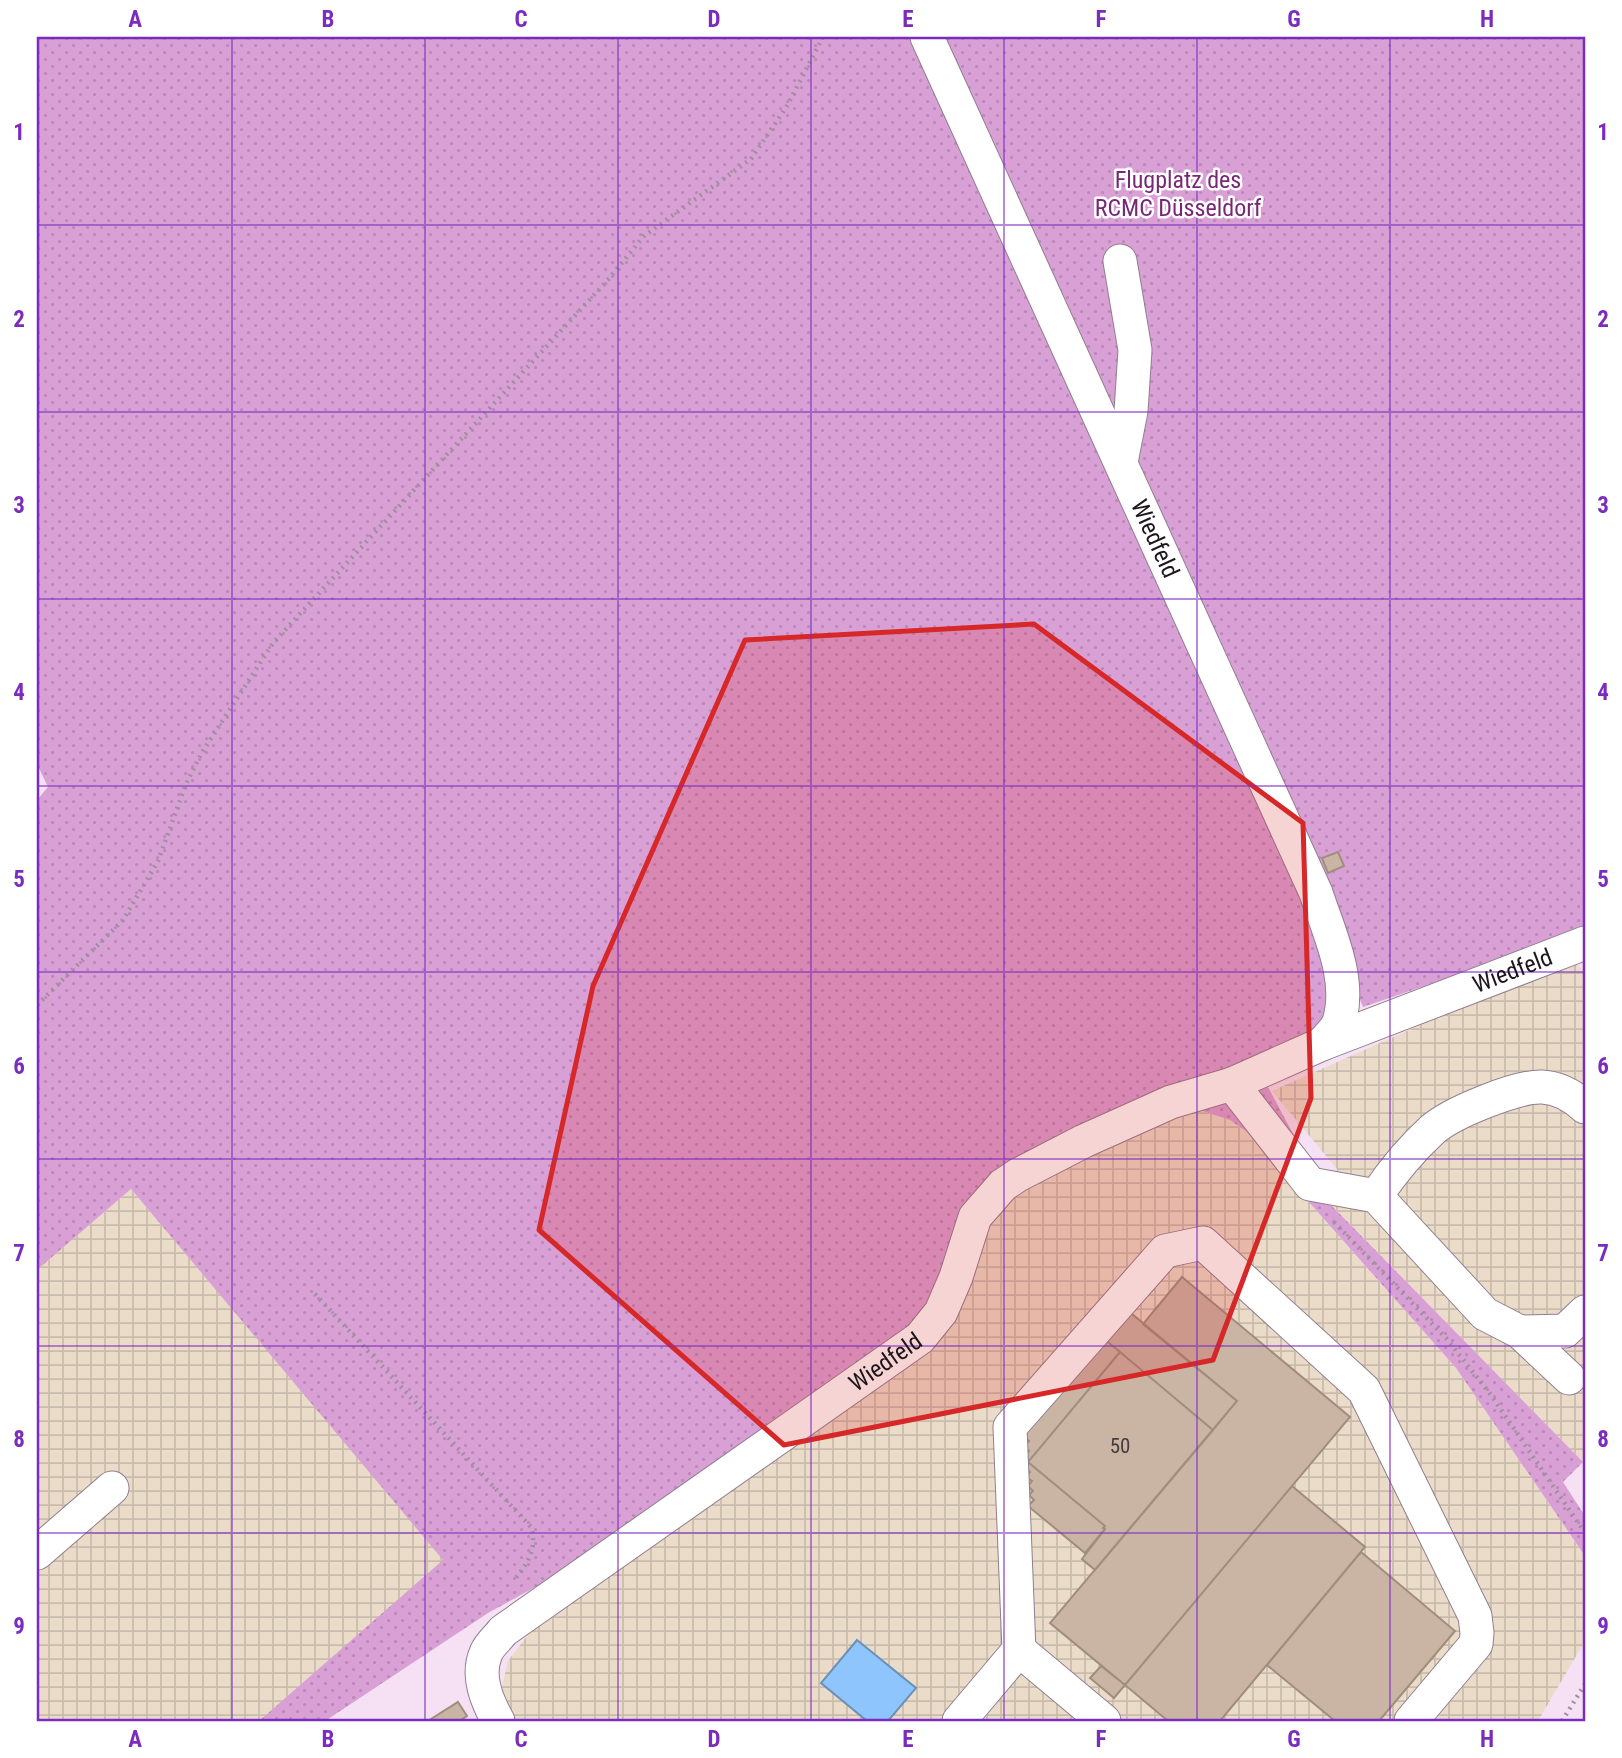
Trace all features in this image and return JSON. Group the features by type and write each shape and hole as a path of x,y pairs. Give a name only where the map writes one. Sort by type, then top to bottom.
{"street":[{"name":"Wiedfeld","path":"927,37 1316,893 1339,959 1342,991 1338,1024 1322,1044"},
{"path":"1119,261 1135,349 1135,381 1122,462"},
{"name":"Wiedfeld","path":"498,1721 484,1690 482,1672 486,1653 503,1631 920,1338 941,1312 956,1277 975,1217 1003,1185 1084,1141 1159,1108 1232,1084 1322,1044 1585,943"},
{"path":"1232,1084 1310,1184 1376,1196 1485,1314 1520,1332 1569,1378"},
{"path":"1376,1196 1398,1164 1434,1128 1489,1099 1541,1087 1571,1094 1585,1107"},
{"path":"959,1721 1019,1650 1010,1427 1165,1251 1203,1243 1364,1390 1475,1616 1476,1644 1411,1721"},
{"path":"1520,1332 1565,1331 1585,1312"},
{"path":"37,1553 112,1488"},
{"path":"1019,1650 1104,1721"}],"path":[{"path":"37,1005 123,920 158,861 186,784 201,754 273,643 606,282 644,236 751,159 787,106 823,37"},
{"path":"1310,1184 1319,1206 1446,1338 1491,1395 1585,1533"},
{"path":"315,1294 531,1527 535,1541 530,1556 523,1570 508,1588"},
{"path":"1562,1721 1585,1684"}],"highlighted area":[{"path":"1034,624 1303,823 1311,1098 1213,1360 784,1445 539,1230 593,986 745,640"}],"shaded area":[{"path":"1571,958 1585,973 1583,1462 1331,1205 1337,1169 1272,1091"},
{"path":"1202,1111 1230,1120 1246,1131 1456,1368 1585,1556 1585,1641 1538,1721 508,1721 504,1711 502,1687 508,1661 542,1616 988,1224 1018,1188 1167,1117"},
{"path":"131,1189 488,1612 325,1721 37,1721 37,1270"}],"green space":[{"path":"37,37 919,37 1312,899 1332,1011 1309,1041 1024,1162 928,1309 865,1370 572,1567 488,1613 325,1721 259,1721 443,1560 131,1189 37,1270 37,800 48,787 37,764"},
{"name":"Flugplatz des RCMC Düsseldorf","path":"933,37 1585,37 1585,931 1363,1007"},
{"path":"1268,1087 1331,1205 1583,1462 1563,1482 1585,1516 1585,1556 1456,1368 1246,1131 1230,1120 1202,1111"}],"water":[{"path":"857,1640 916,1688 888,1721 867,1721 821,1683"}],"building":[{"path":"1338,852 1344,866 1328,873 1322,858"},
{"path":"1182,1277 1350,1417 1125,1685 1050,1623 1237,1401 1143,1324"},
{"path":"1126,1309 1237,1401 1213,1430 1102,1337"},
{"path":"1104,1339 1120,1352 1028,1462 1105,1526 1085,1553 1028,1506 1034,1500 1029,1495 1033,1491 1028,1486 1032,1481 1026,1477 1030,1472 1019,1462 1029,1451 1024,1446 1029,1441 1023,1436"},
{"path":"1120,1352 1213,1430 1095,1570 1082,1559 1105,1526 1028,1462"},
{"path":"1292,1486 1365,1547 1220,1721 1168,1721 1125,1685"},
{"path":"1361,1552 1455,1631 1379,1721 1335,1721 1267,1665"},
{"path":"1101,1666 1125,1685 1114,1698 1090,1678"},
{"path":"458,1702 467,1716 462,1721 428,1721"}]}
